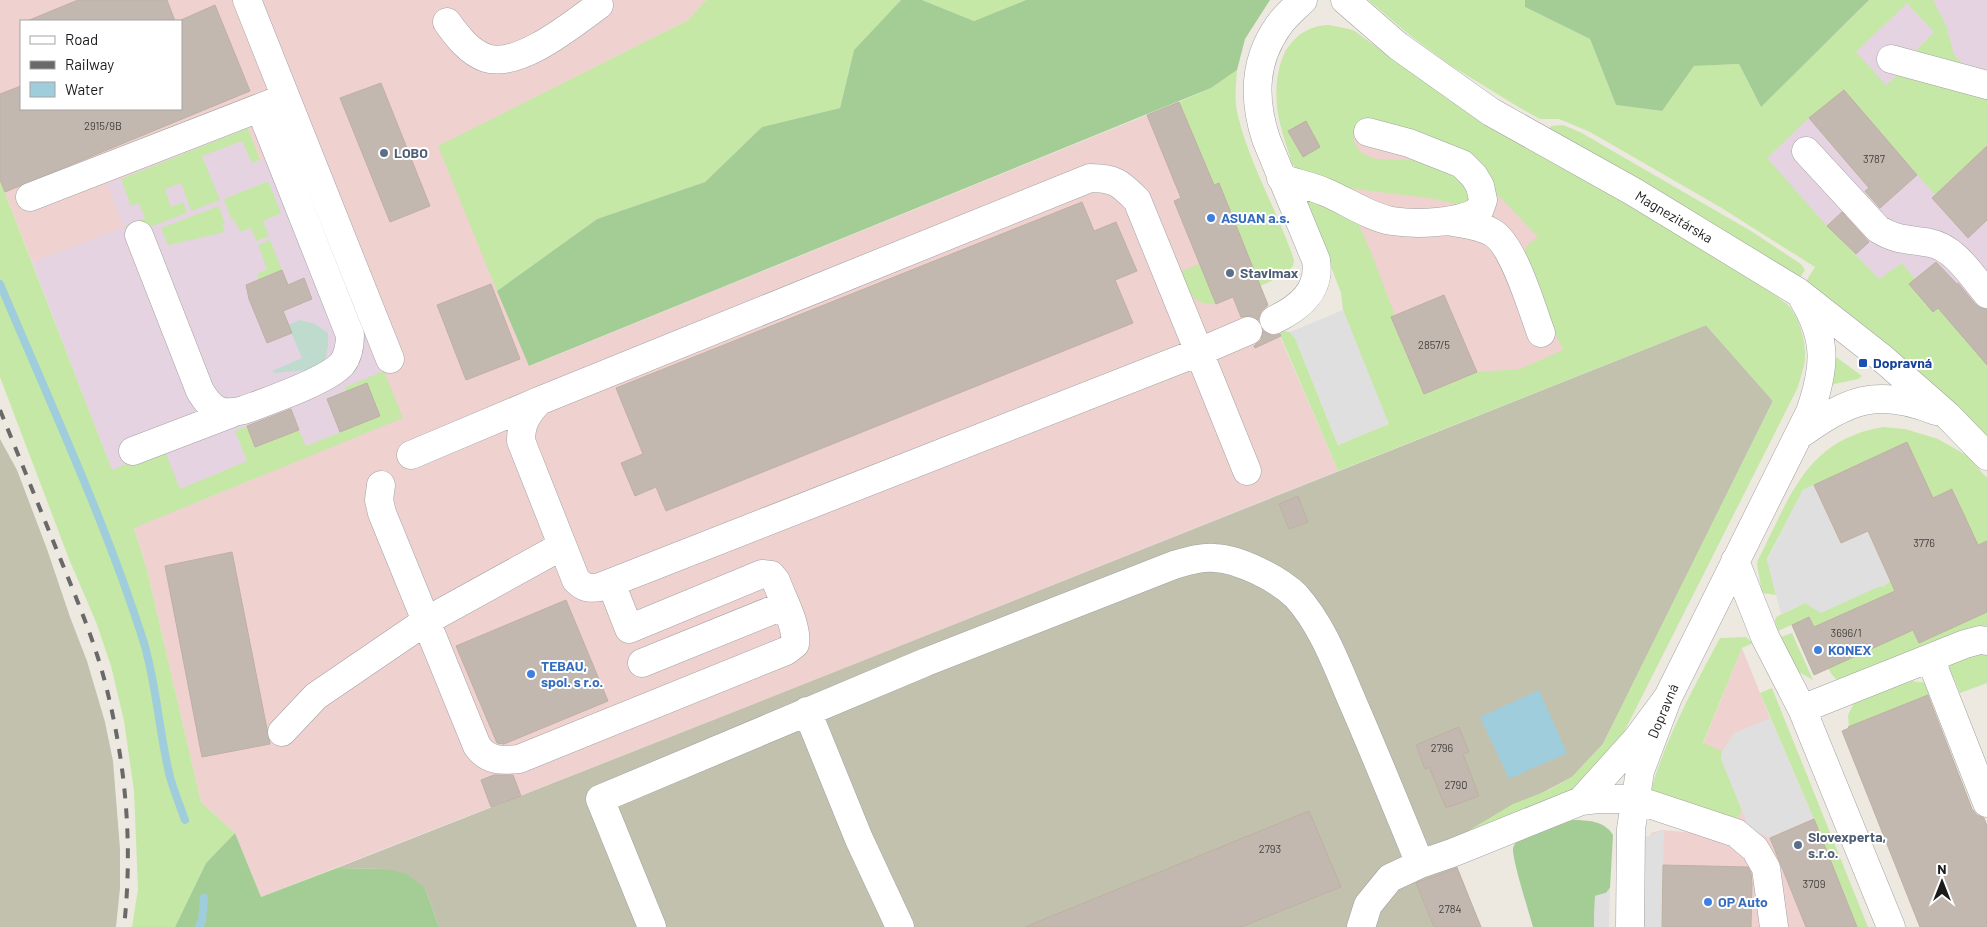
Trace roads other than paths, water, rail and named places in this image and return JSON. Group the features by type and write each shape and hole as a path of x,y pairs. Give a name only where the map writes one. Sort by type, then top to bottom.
{"street":[{"path":"247,0 390,359"},
{"path":"1274,320 1293,311 1304,301 1313,288 1318,270 1316,260 1281,178 1260,119 1258,68 1269,39 1280,24 1303,0"},
{"name":"Magnezitárska","path":"1345,0 1398,46 1491,112 1634,192 1798,292 1882,358 1948,416 1987,456"},
{"path":"447,22 458,38 487,58 506,58 533,50 599,2"},
{"path":"1890,58 1987,86"},
{"path":"30,197 286,98"},
{"path":"133,451 244,410 330,375 342,363 350,348 350,335 260,108"},
{"path":"1368,132 1409,143 1462,164 1474,176 1480,186 1483,200 1479,211 1469,217 1447,221"},
{"path":"1806,151 1878,229 1889,236 1931,243 1945,249 1956,258 1987,294"},
{"path":"411,455 539,401 1090,178 1107,178 1122,185 1137,200 1247,471"},
{"path":"1281,178 1323,191 1376,216 1392,221 1447,221 1476,226 1494,233 1506,244 1541,333"},
{"path":"139,235 200,391 208,404 219,412 230,414"},
{"name":"Dopravná","path":"1630,927 1631,829 1634,799 1640,771 1668,697 1810,412 1818,390 1823,354 1820,336 1813,317 1798,292"},
{"path":"539,401 526,414 521,428 521,440 576,580 584,587 600,587 1199,352 1248,331"},
{"path":"1797,437 1824,418 1845,407 1868,400 1890,398 1912,402 1948,416"},
{"path":"381,485 379,500 382,513 477,746 483,754 492,759 519,759 786,651 795,644 796,637 776,581 771,575 762,574 629,630"},
{"path":"282,732 316,696 426,621 562,546"},
{"path":"652,927 600,799 926,662 1174,565 1198,558 1217,558 1264,573 1294,595 1311,616 1335,662 1384,773 1420,864"},
{"path":"1735,561 1765,637 1802,709 1891,927"},
{"path":"611,583 657,703"},
{"path":"642,663 785,605"},
{"path":"1802,709 1965,644 1987,640"},
{"path":"1930,658 1987,803"},
{"path":"1581,801 1637,739 1668,697"},
{"path":"807,712 859,839 900,927"},
{"path":"1361,927 1368,905 1390,878 1420,864 1506,832 1581,801 1634,799 1743,830 1766,868 1774,927"}],"water":[{"path":"1539,690 1567,753 1509,779 1480,717"}],"waterway":[{"path":"0,284 76,462 129,597 148,660 170,777 185,820"},
{"path":"199,927 202,921 204,898"}],"railway":[{"path":"0,410 85,621 97,653 106,686 119,746 126,806 128,866 124,927"}],"place":[{"name":"LOBO","path":"384,153"},
{"name":"ASUAN a.s.","path":"1211,218"},
{"name":"Stavimax","path":"1230,273"},
{"name":"Dopravná","path":"1863,363"},
{"name":"KONEX","path":"1818,650"},
{"name":"TEBAU, spol. s r.o.","path":"531,674"},
{"name":"Slovexperta, s.r.o.","path":"1798,845"},
{"name":"OP Auto","path":"1708,902"}]}
